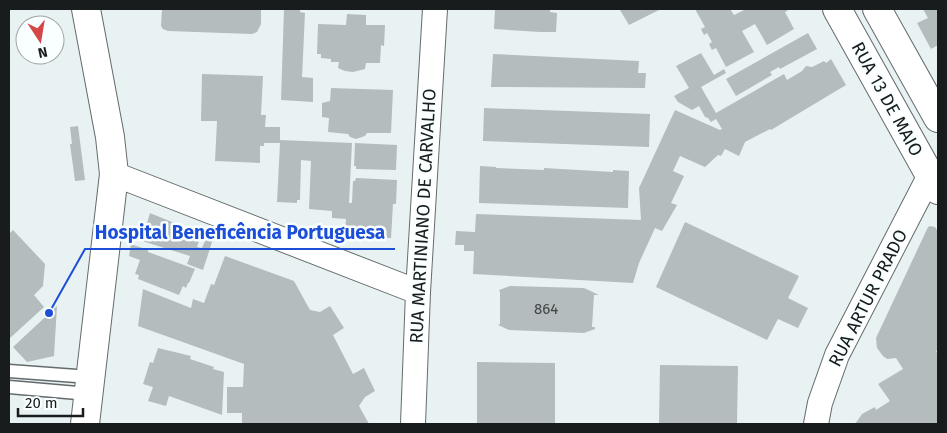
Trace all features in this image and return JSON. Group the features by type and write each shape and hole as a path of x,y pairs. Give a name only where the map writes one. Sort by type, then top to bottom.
{"main road":[{"path":"86,9 110,137 114,174 86,424"},
{"name":"RUA 13 DE MAIO","path":"837,9 934,182"},
{"name":"RUA 13 DE MAIO","path":"877,9 938,118"}],"street":[{"name":"RUA MARTINIANO DE CARVALHO","path":"413,424 418,292 435,9"},
{"path":"114,174 418,292"},
{"name":"RUA ARTUR PRADO","path":"816,424 820,403 838,356 934,182"}],"lane":[{"path":"9,370 90,386"},
{"path":"9,387 90,386"}],"building":[{"path":"162,9 261,9 261,24 257,32 252,34 168,31 161,26"},
{"path":"284,9 300,9 300,12 305,13 302,77 313,78 313,102 281,100"},
{"path":"495,9 550,9 550,12 557,13 556,32 494,29"},
{"path":"661,9 629,25 620,10"},
{"path":"695,9 730,9 734,15 746,9 790,9 785,12 794,29 767,45 755,24 742,31 754,52 726,67 716,48 712,50 709,44 712,42 707,33 704,35 701,29 705,27"},
{"path":"923,9 938,9 938,45 931,49 917,23 928,18"},
{"path":"347,14 366,15 366,25 385,25 384,46 381,45 380,63 366,63 365,69 353,72 345,71 338,68 339,62 331,62 331,59 321,58 321,54 317,54 318,24 346,25"},
{"path":"808,33 817,49 780,69 779,67 770,72 772,75 736,96 726,79"},
{"path":"701,53 714,75 724,69 726,73 701,87 716,113 784,74 787,80 802,71 806,66 812,67 824,61 826,63 831,59 846,85 771,130 745,142 739,156 725,149 721,156 718,155 705,167 680,156 673,171 684,176 671,203 677,205 662,231 655,228 639,263 633,283 473,274 474,251 464,251 464,245 455,245 456,231 475,232 476,214 641,220 639,188 675,110 720,130 722,129 716,119 711,122 705,117 699,106 692,110 678,102 674,96 689,88 676,66"},
{"path":"493,54 639,61 638,73 646,73 645,88 491,87"},
{"path":"202,74 263,76 261,115 266,115 265,127 280,127 280,140 352,143 349,203 352,203 353,181 356,178 397,180 396,204 393,204 391,238 359,237 359,232 345,232 346,219 332,218 332,211 309,209 311,161 301,160 300,200 297,200 297,203 277,202 280,143 264,143 264,146 260,146 260,163 215,161 217,121 201,121"},
{"path":"331,88 393,90 391,133 367,133 365,136 356,139 348,134 328,132 329,118 322,117 322,103 330,101"},
{"path":"484,108 650,114 649,147 483,141"},
{"path":"78,126 85,180 75,181 70,144 72,144 70,127"},
{"path":"355,143 397,145 396,170 356,169 356,166 354,166"},
{"path":"480,166 544,170 544,168 613,172 613,170 629,171 628,208 479,203"},
{"path":"150,213 201,234 197,247 202,248 207,236 213,239 203,270 187,264 190,256 142,241"},
{"path":"685,222 799,276 788,298 808,308 798,328 778,319 767,340 656,287"},
{"path":"930,226 935,227 938,232 938,350 936,351 938,355 938,424 855,424 862,414 875,407 876,410 890,401 878,384 903,369 896,358 887,359 883,356 877,348 876,338"},
{"path":"13,230 45,264 43,286 34,295 44,307 9,339 9,234"},
{"path":"131,244 195,269 186,288 183,286 179,295 138,279 139,275 135,274 140,260 129,256"},
{"path":"225,256 294,281 310,310 320,312 330,306 344,328 333,335 353,374 364,368 375,391 365,397 359,406 369,424 242,424 242,413 227,413 227,387 243,387 244,364 138,326 143,289 191,308 193,299 204,303 211,284 214,285"},
{"path":"510,286 584,288 599,295 594,295 592,327 595,327 595,329 584,333 509,330 498,325 500,324 499,290"},
{"path":"57,306 54,356 27,362 13,347"},
{"path":"158,348 191,356 190,359 224,372 222,415 169,396 166,406 148,401 153,387 143,384 150,362 153,363"},
{"path":"477,362 555,363 555,424 477,424"},
{"path":"660,365 738,366 737,424 659,424"}],"place":[{"name":"Hospital Beneficência Portuguesa","path":"49,313"}]}
